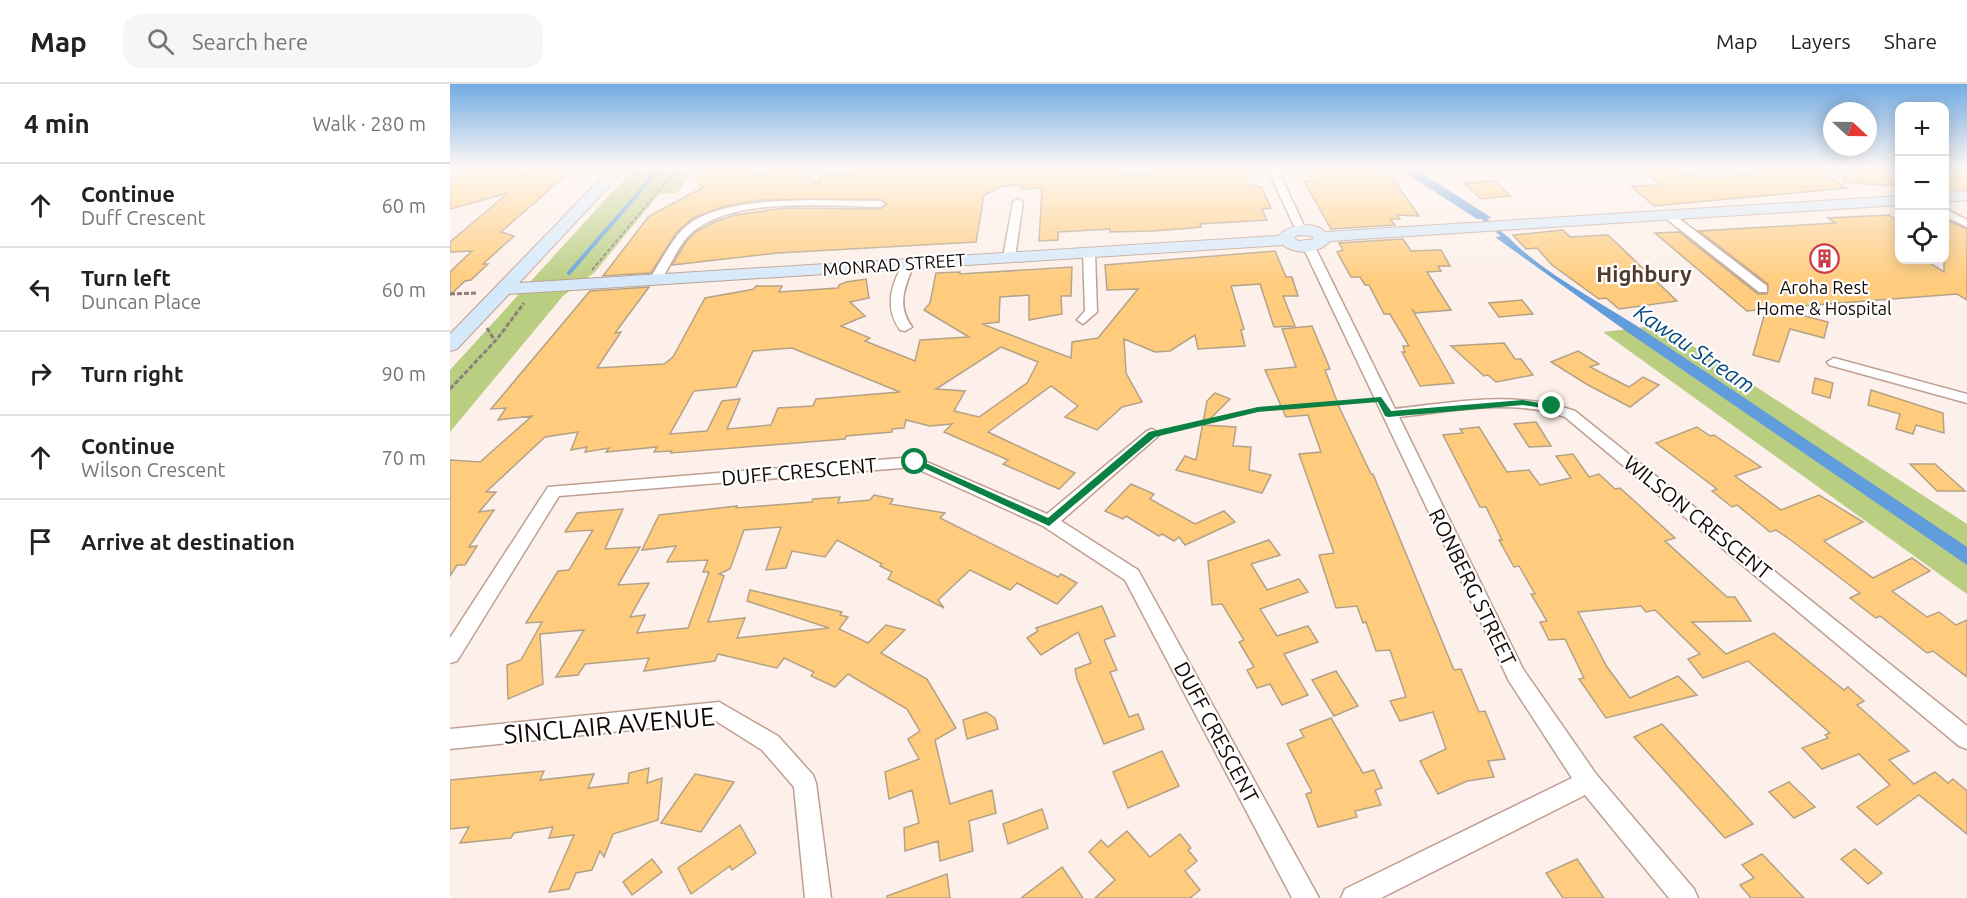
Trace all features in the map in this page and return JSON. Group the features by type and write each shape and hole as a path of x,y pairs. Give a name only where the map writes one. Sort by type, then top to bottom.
{"street":[{"path":"450,345 583,206"},
{"path":"655,280 689,229 707,217 736,208 777,206"},
{"path":"1009,257 1017,206"},
{"path":"1290,206 1301,230"},
{"path":"1316,242 1317,232 1301,230 1287,234 1285,240 1291,244 1316,242 1477,227 1807,206"},
{"path":"1949,214 1967,224"},
{"path":"1668,215 1763,289"},
{"name":"MONRAD STREET","path":"502,290 1285,240"},
{"name":"RONBERG STREET","path":"1316,242 1385,406 1516,675 1588,782 1685,898"},
{"path":"1083,320 1091,312 1089,252"},
{"path":"905,327 897,318 894,307 908,264"},
{"path":"1834,362 1967,399"},
{"name":"WILSON CRESCENT","path":"1385,406 1523,403 1552,406 1570,414 1967,739"},
{"path":"1049,522 1152,434"},
{"name":"DUFF CRESCENT","path":"450,655 554,491 915,462 1049,522 1132,575 1306,898"},
{"name":"SINCLAIR AVENUE","path":"450,739 719,711 770,743 805,783 818,898"},
{"path":"1354,898 1588,782"}],"path":[{"path":"589,273 646,206"},
{"path":"450,388 497,339 528,296"},
{"path":"1152,434 1258,409 1385,406"}],"green space":[{"path":"599,206 649,206 595,272 563,296 450,432 450,370"},
{"path":"1661,325 1967,524 1967,594 1603,332"}],"water":[{"path":"1457,206 1473,206 1492,218 1477,219"},
{"path":"1507,236 1557,277 1649,334 1967,547 1967,565 1626,331 1495,237"}],"building":[{"path":"493,206 531,206 501,232 514,236 483,264 488,264 471,280 465,281 450,295 450,272 472,251 450,252 450,242"},
{"path":"668,206 725,206 693,218 676,233 651,273 603,276 649,216"},
{"path":"885,206 982,206 976,242 778,253 672,265 686,242 696,232 714,222 735,215 785,208 880,209"},
{"path":"1041,206 1270,206 1271,208 1262,209 1267,220 1200,224 1201,227 1153,231 1110,232 1110,229 1058,232 1058,240 1039,241"},
{"path":"1318,206 1412,206 1419,216 1397,215 1400,219 1390,219 1395,225 1331,229"},
{"path":"1889,215 1895,219 1895,264 1931,264 1944,272 1944,264 1949,264 1949,221 1967,229 1967,300 1957,294 1774,308 1828,322 1824,338 1790,329 1779,362 1753,355 1766,309 1747,311 1655,233 1679,232 1758,294 1767,294 1768,284 1699,231 1836,223 1828,218"},
{"path":"1563,230 1570,237 1608,235 1677,301 1619,309 1606,298 1599,299 1552,265 1537,248 1526,249 1513,235"},
{"path":"1403,239 1411,251 1441,250 1450,266 1438,266 1441,271 1427,272 1451,310 1415,313 1412,309 1454,383 1420,386 1402,352 1405,352 1403,346 1409,346 1390,314 1384,314 1369,285 1365,285 1360,277 1351,277 1337,252 1343,250 1339,243"},
{"path":"1275,251 1286,277 1292,277 1298,296 1283,296 1295,326 1274,327 1260,284 1231,286 1244,329 1241,330 1245,346 1198,349 1195,335 1170,351 1155,352 1124,339 1126,373 1142,402 1122,407 1097,430 1065,417 1078,406 1051,386 988,432 1075,473 1059,489 1003,464 1008,460 944,432 952,424 930,426 906,420 904,428 892,429 892,432 846,436 845,439 671,453 672,451 654,452 657,447 606,452 609,448 585,452 587,447 571,450 578,432 545,437 486,492 496,492 479,512 494,510 469,547 477,546 465,565 457,565 450,576 450,460 480,462 532,416 498,420 506,408 491,409 590,291 649,287 615,333 621,332 597,368 664,364 673,357 705,298 754,289 756,286 782,286 779,292 838,288 846,282 866,279 869,298 850,302 865,316 841,326 870,338 865,341 915,361 920,340 969,337 924,310 930,303 936,273 960,272 960,274 1072,267 1071,296 1061,296 1062,314 1029,320 1029,295 1000,297 999,322 982,324 1071,358 1072,342 1098,338 1138,289 1107,290 1105,265","holes":["1001,347 1038,362 1027,383 979,417 954,411 965,391 936,389","792,348 900,392 816,399 813,406 778,408 771,425 727,429 740,399 722,401 707,431 670,434 694,391 736,387 753,351"]},
{"path":"1522,300 1533,314 1499,317 1489,303"},
{"path":"1312,326 1330,369 1325,370 1340,409 1373,474 1454,670 1461,669 1479,712 1485,711 1505,759 1488,761 1494,777 1467,781 1438,794 1420,761 1446,749 1433,712 1400,721 1390,701 1406,697 1390,650 1376,651 1366,622 1363,623 1357,606 1336,608 1319,555 1334,553 1299,454 1321,452 1308,415 1286,417 1265,370 1296,367 1282,329"},
{"path":"1504,343 1515,359 1521,359 1533,375 1496,382 1488,375 1484,376 1451,346"},
{"path":"1578,351 1599,364 1590,367 1629,387 1643,377 1659,385 1630,407 1551,362"},
{"path":"1815,378 1833,383 1830,398 1812,393"},
{"path":"1871,390 1943,413 1944,433 1916,425 1913,434 1896,429 1900,414 1868,405"},
{"path":"1215,393 1230,399 1204,425 1236,427 1233,446 1251,447 1249,470 1271,475 1262,493 1176,470 1185,456 1196,460 1207,401"},
{"path":"1536,422 1551,446 1529,447 1514,424"},
{"path":"1479,427 1507,472 1529,470 1540,485 1571,478 1556,456 1573,454 1589,477 1599,474 1615,489 1620,488 1675,538 1665,541 1727,597 1735,597 1751,621 1692,622 1726,654 1774,633 1844,690 1848,687 1864,701 1857,705 1909,751 1889,760 1914,784 1935,772 1948,783 1953,779 1967,791 1967,834 1919,795 1877,825 1857,807 1890,785 1859,754 1822,769 1802,748 1828,738 1825,735 1830,733 1748,661 1703,678 1688,659 1700,654 1655,610 1646,612 1641,606 1578,612 1607,667 1630,698 1678,676 1697,695 1606,718 1579,679 1584,678 1565,639 1549,640 1540,622 1547,621 1531,594 1535,594 1519,566 1514,567 1499,540 1502,540 1486,507 1480,507 1443,435 1463,433 1460,429"},
{"path":"1697,427 1710,436 1714,435 1761,467 1735,476 1781,510 1819,495 1863,522 1824,541 1873,578 1912,558 1930,571 1892,591 1927,617 1939,612 1956,625 1967,620 1967,677 1933,651 1927,653 1880,616 1876,618 1850,598 1860,593 1776,530 1770,532 1737,505 1732,507 1712,491 1717,489 1656,443"},
{"path":"1910,464 1935,464 1965,491 1937,491"},
{"path":"1131,484 1154,494 1150,499 1195,524 1224,511 1235,522 1185,545 1179,537 1174,541 1162,534 1159,536 1126,516 1123,519 1105,511"},
{"path":"874,495 893,499 890,504 945,513 940,518 1058,577 1061,574 1077,583 1057,604 1017,583 1010,590 970,570 938,600 944,608 888,579 892,572 880,566 882,564 837,540 825,557 792,551 786,568 766,570 781,527 744,530 730,569 719,574 724,576 708,622 745,618 737,638 829,628 747,601 750,590 842,612 840,615 848,617 839,629 868,643 886,625 905,630 881,653 927,679 956,728 935,740 950,804 992,790 996,813 969,821 973,851 940,861 938,841 905,851 904,828 919,823 912,790 889,799 885,772 919,759 908,739 920,731 907,709 848,674 835,687 811,676 814,672 784,658 777,668 718,654 715,661 644,671 649,658 585,664 578,675 556,677 584,630 540,634 543,684 508,699 507,665 521,660 542,622 526,623 558,571 569,570 593,530 565,532 577,513 623,509 605,549 640,547 618,585 649,583 630,617 645,615 637,633 688,628 709,572 703,572 708,560 667,562 676,546 642,550 659,515 737,506 736,508 812,502 813,499 840,497 838,503 870,500"},
{"path":"1269,540 1280,555 1251,564 1267,590 1299,579 1308,592 1260,609 1277,636 1308,626 1318,642 1284,654 1308,695 1282,705 1270,684 1257,688 1247,670 1254,667 1239,642 1244,640 1222,604 1212,605 1208,561"},
{"path":"1102,606 1115,636 1104,640 1117,670 1110,672 1129,717 1138,714 1144,729 1104,744 1077,679 1075,669 1091,663 1078,632 1041,655 1027,638 1038,631 1036,628"},
{"path":"1336,671 1358,706 1334,716 1312,680"},
{"path":"986,712 995,718 998,729 967,739 963,720"},
{"path":"1331,718 1363,773 1374,770 1382,788 1375,790 1381,805 1355,811 1357,817 1318,827 1306,794 1312,792 1287,744 1304,737 1300,730"},
{"path":"1662,724 1753,824 1725,838 1634,737"},
{"path":"1162,751 1179,786 1128,808 1113,772"},
{"path":"649,768 647,783 662,778 658,820 613,834 604,857 600,851 592,870 576,873 569,889 549,892 574,835 549,838 553,827 514,833 511,838 460,843 469,827 450,829 450,780 544,771 540,780 594,774 588,788 628,783 629,773"},
{"path":"695,774 734,782 701,832 661,823"},
{"path":"1789,782 1815,807 1794,818 1769,792"},
{"path":"1042,809 1048,828 1008,844 1003,824"},
{"path":"740,825 756,853 732,870 730,866 691,894 678,868"},
{"path":"1127,831 1150,857 1180,834 1191,848 1188,850 1197,861 1185,871 1200,890 1190,898 1095,898 1115,880 1089,852 1101,840 1108,847"},
{"path":"1855,849 1882,873 1868,884 1841,859"},
{"path":"1762,854 1804,898 1751,898 1740,885 1754,878 1742,865"},
{"path":"652,859 662,872 632,895 623,882"},
{"path":"1577,859 1604,898 1563,898 1546,873"},
{"path":"1062,867 1083,898 1021,898"},
{"path":"947,874 950,898 887,898 887,896"}],"waterway":[{"path":"569,273 627,206"},
{"name":"Kawau Stream","path":"1481,216 1509,241"}],"place":[{"name":"Aroha Rest Home & Hospital","path":"1824,258"}],"district":[{"name":"Highbury","path":"1644,273"}],"route":[{"path":"915,462 1049,522 1152,434 1258,409 1381,399 1388,414 1523,403 1552,406"}]}
